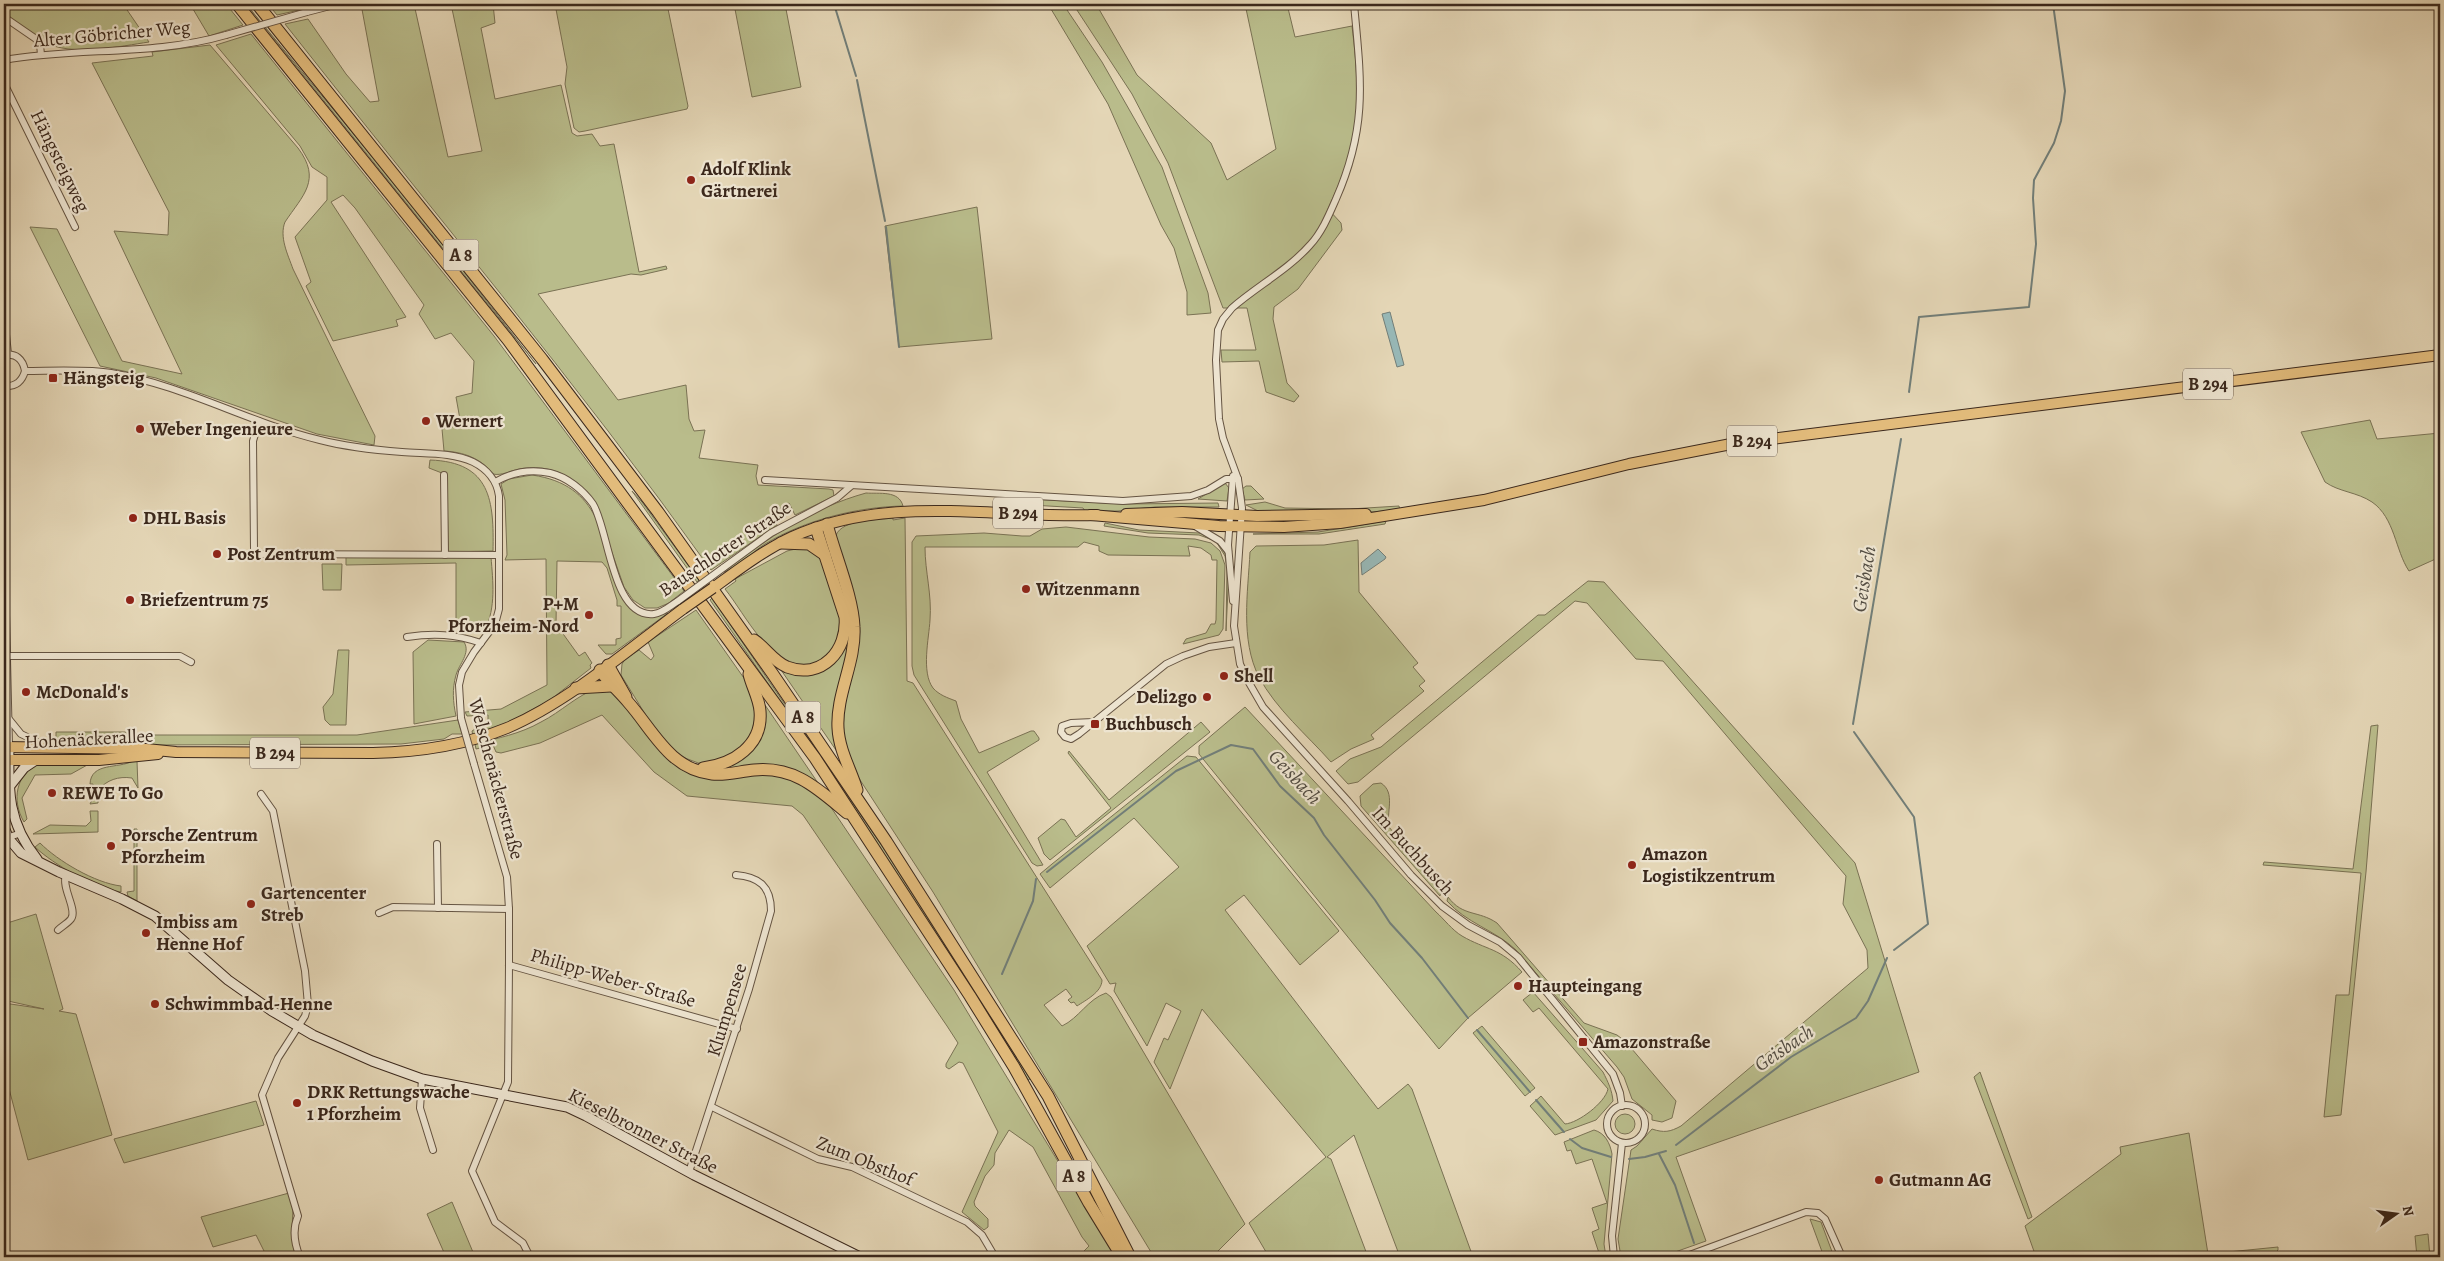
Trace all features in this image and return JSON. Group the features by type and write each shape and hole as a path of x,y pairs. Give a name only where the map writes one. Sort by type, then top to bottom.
{"highway":[{"name":"A 8","path":"237,4 508,340 815,758 858,821 1009,1059 1089,1203 1122,1257"},
{"name":"A 8","path":"257,4 531,345 658,512 745,633 860,801 1048,1096 1130,1257"},
{"path":"745,633 763,646 775,660 787,667 810,668 829,660 841,646 846,624 824,555 821,526"},
{"path":"821,526 854,623 853,646 840,704 838,728 842,751 860,801"},
{"path":"781,543 809,544 824,555"},
{"path":"695,769 730,762 744,752 754,738 760,720 760,710 748,667"},
{"path":"604,668 611,686 628,701 664,749 677,760 695,769 712,774 762,769 791,773 815,785 858,821"},
{"path":"604,668 621,685 628,701"},
{"path":"576,688 611,686"}],"main road":[{"name":"B 294","path":"680,605 781,543 821,526 857,517 915,510 1091,515 1236,526 1314,526 1484,500 1643,461 1731,444 2440,355"},
{"name":"B 294","path":"1091,515 1160,512 1237,515 1385,516"},
{"name":"Hohenäckerallee","path":"6,747 146,749 176,752 373,753 426,750 472,741 508,728 543,710 641,640 680,605"},
{"name":"Hohenäckerallee","path":"6,760 98,760 176,752"}],"street":[{"name":"Alter Göbricher Weg","path":"4,60 40,55 184,44 226,35 338,4"},
{"path":"1236,526 1236,478 1219,419 1217,334 1223,319 1232,308 1294,260 1310,245 1329,216 1341,188 1352,159 1361,108 1361,84 1354,4"},
{"path":"4,17 36,39 40,44 40,55"},
{"name":"Hängsteigweg","path":"4,82 75,227"},
{"path":"4,315 6,354 21,360 25,371 19,383 5,386 4,407"},
{"path":"25,371 110,372 168,388 259,421 320,440 358,448 460,458 479,465 495,482"},
{"path":"259,421 253,441 254,549 256,554 500,555"},
{"name":"Bauschlotter Straße","path":"495,482 513,474 534,471 554,474 571,482 594,507 619,585 628,603 640,611 654,614 680,605 723,568 771,533 837,498 851,486"},
{"path":"444,476 445,555"},
{"name":"Bauschlotter Straße","path":"765,480 1123,501 1191,496 1208,490 1226,478 1236,478"},
{"path":"1236,478 1236,526"},
{"name":"Welschenäckerstraße","path":"495,482 499,496 499,609 495,624 465,665 460,678 458,694 461,718 507,877 509,909 508,1082 472,1171 496,1222 523,1243 528,1253 517,1257"},
{"path":"1192,524 1220,541 1229,552"},
{"name":"Im Buchbusch","path":"1235,606 1232,597 1229,552 1236,526"},
{"name":"Im Buchbusch","path":"1236,526 1236,643 1248,682 1263,707 1430,895 1468,925 1500,942 1518,957 1613,1074 1620,1093 1622,1106"},
{"path":"4,606 6,615 8,718 6,760 8,787 11,809 21,833 37,860"},
{"path":"407,637 430,633 457,635 481,643"},
{"path":"1093,722 1166,664 1209,647 1236,643"},
{"path":"6,656 180,656 191,662"},
{"path":"8,718 21,734 52,748"},
{"path":"8,787 20,772 36,760"},
{"path":"260,794 273,811 305,970 308,1005 305,1016 278,1058 262,1095 298,1216 294,1224 294,1238 300,1257"},
{"path":"4,827 6,840 21,833"},
{"name":"Kieselbronner Straße","path":"6,840 21,853 122,899 154,916 228,980 298,1027 371,1061 422,1079 566,1107 689,1172 860,1257"},
{"path":"437,844 438,908"},
{"path":"58,930 71,920 73,914 63,882 66,875"},
{"name":"Klumpensee","path":"689,1172 737,1028 771,911 771,900 765,885 758,880 736,875"},
{"path":"379,913 393,907 509,909"},
{"name":"Philipp-Weber-Straße","path":"509,965 737,1028"},
{"path":"422,1079 419,1099 420,1108 433,1150"},
{"path":"1622,1106 1638,1110 1644,1120 1644,1125 1637,1139 1622,1143 1612,1137 1607,1127 1609,1116 1622,1106"},
{"name":"Zum Obsthof","path":"712,1107 818,1159 852,1167 967,1222 982,1235 995,1257"},
{"path":"1614,1257 1612,1236 1622,1143"},
{"path":"1684,1257 1806,1212 1818,1213 1825,1219 1842,1257"}],"green space":[{"path":"4,4 123,4 149,42 82,50 56,46 40,39 4,14"},
{"path":"190,4 226,4 243,25 209,36"},
{"path":"246,4 399,189 536,364"},
{"path":"268,4 302,4 304,9 277,15"},
{"path":"361,4 414,4 448,157 482,151 451,4 493,4 495,23 481,28 495,99 561,85 572,133 577,136 592,134 600,146 614,144 639,272 666,266 667,269 641,275 631,274 538,294 618,400 686,385 689,419 694,431 705,430 699,458 758,465 756,476 758,485 829,489 833,490 834,496 795,515 789,503 772,513 777,525 711,570 555,363 285,24 308,19 346,74 370,102 379,101"},
{"path":"555,4 667,4 688,106 687,109 579,132 574,128 565,84 567,67"},
{"path":"734,4 785,4 801,87 752,97"},
{"path":"1048,4 1063,4 1102,62 1162,167 1208,293 1211,313 1187,315 1187,292 1174,248 1161,225 1108,104"},
{"path":"1073,4 1096,4 1137,75 1211,143 1227,180 1276,149 1245,4 1287,4 1295,37 1352,26 1357,76 1355,127 1346,165 1328,209 1341,223 1342,230 1298,289 1274,307 1273,319 1287,383 1299,396 1294,402 1266,392 1259,361 1222,362 1221,350 1256,350 1247,308 1223,308 1168,163 1132,94"},
{"path":"251,34 494,336 684,591 669,603 657,608 645,608 633,600 624,587 594,501 587,492 570,478 561,473 541,468 519,469 502,474 493,474 483,464 471,457 444,451 442,429 461,425 456,397 472,393 474,361 451,333 435,339 419,314 424,305 355,208 343,195 331,202 406,317 396,320 398,326 333,341 306,286 311,282 295,237 327,200 327,177 312,167 300,146 216,45"},
{"path":"210,45 298,148 305,159 309,169 307,187 285,222 283,234 285,246 293,269 375,436 374,445 317,434 156,378 100,366 30,227 57,229 122,361 182,374 114,231 168,235 169,212 92,63 153,56 152,52"},
{"path":"977,207 992,339 899,347 885,226"},
{"path":"2370,420 2377,439 2440,433 2440,557 2409,571 2404,563 2390,525 2380,509 2372,502 2360,496 2325,482 2301,432"},
{"path":"430,460 450,462 466,468 477,476 485,488 490,501 493,551 448,552 447,475 429,468"},
{"path":"532,475 555,481 572,490 585,502 595,517 602,534 620,593 624,600 635,609 647,614 668,613 612,654 606,654 598,645 616,645 616,639 621,638 621,606 617,606 617,600 607,568 602,562 557,561 556,624 579,656 585,652 592,663 590,665 591,668 550,700 500,727 473,736 472,731 488,721 488,715 467,716 465,712 501,709 547,685 546,559 505,560 507,555 505,500 501,484 509,479"},
{"path":"1225,483 1229,488 1227,501 1198,499"},
{"path":"1246,486 1251,486 1264,499 1245,500 1242,489"},
{"path":"632,491 699,580 697,582"},
{"path":"866,493 893,495 901,501 903,506 850,512 797,528 765,544 734,567 724,572 757,547 791,525 827,507"},
{"path":"1028,499 1124,504 1218,503 1219,507 1155,507 1118,511 1085,511 1083,508 1031,505 1028,503"},
{"path":"1265,502 1285,508 1350,509 1399,506 1400,510 1370,512 1258,511 1246,505"},
{"path":"893,518 893,520 905,518 907,681 913,683 1102,980 1096,992 1077,1006 1074,1002 1071,1003 1068,1000 1072,997 1066,989 1044,1005 1062,1026 1100,996 1106,993 1111,997 1245,1224 1212,1257 1154,1257 933,892 849,763 841,725 854,660 836,535 840,530 853,523"},
{"path":"1386,521 1385,524 1319,534 1253,534 1318,532"},
{"path":"1105,523 1139,530 1199,533 1207,535 1213,540 1199,535 1148,533 1104,526"},
{"path":"1066,527 1149,537 1195,539 1211,543 1220,551 1225,565 1223,629 1219,635 1183,644 1186,639 1206,633 1211,624 1215,624 1216,620 1217,560 1212,560 1211,555 1201,548 1188,546 1190,556 1108,555 1099,551 1099,546 1084,542 1078,547 925,547 930,610 927,673 933,688 956,701 961,719 979,753 1031,731 1034,731 1039,738 1039,740 987,772 1043,865 1037,866 1032,863 914,675 912,666 912,542 916,536 984,533 1030,536 1042,529"},
{"path":"823,535 850,626 838,753 779,667 808,672 846,643"},
{"path":"1358,540 1359,592 1418,663 1413,667 1425,681 1419,686 1424,691 1371,735 1374,739 1351,749 1331,762 1274,700 1259,677 1253,663 1247,632 1250,552 1256,546 1324,545"},
{"path":"1217,543 1225,553 1229,569 1226,631 1227,568 1225,556"},
{"path":"804,547 820,555 842,625 831,655 810,665 796,664 783,659 772,650 761,639 725,589 736,581 735,579 787,551"},
{"path":"346,557 491,557 492,603 485,630 475,632 456,627 456,563 346,565"},
{"path":"322,564 342,564 341,590 323,590"},
{"path":"1588,581 1604,582 1855,863 1919,1072 1676,1157 1706,1241 1661,1257 1621,1257 1618,1239 1631,1150 1652,1129 1667,1131 1681,1126 1868,968 1867,950 1843,904 1846,876 1663,661 1636,659 1587,603 1575,601 1358,782 1348,784 1336,771 1350,759 1381,747 1538,615 1545,615"},
{"path":"712,598 880,843 1030,1079 1028,1080 849,800 710,600"},
{"path":"696,610 746,681 755,701 754,731 736,755 701,764 677,755 655,730 621,675 622,664 625,659 639,650 651,660 654,656 648,642"},
{"path":"428,640 464,642 466,646 454,685 456,716 414,724 413,652"},
{"path":"338,650 349,650 346,725 330,725 325,720 323,707 333,694"},
{"path":"598,688 612,692 617,696 662,753 682,770 729,776 785,775 826,800 954,990 1116,1257 1078,1257 1089,1246 1082,1237 1033,1147 1009,1130 995,1153 994,1165 985,1176 974,1202 975,1206 988,1219 988,1227 984,1230 962,1212 998,1132 963,1063 959,1062 949,1069 946,1067 958,1043 803,815 792,806 687,796 654,772 602,715 540,743 501,753 496,752 493,745 476,749 475,744 533,726 583,695"},
{"path":"763,702 818,783 740,768 716,769 746,754"},
{"path":"1245,707 1451,928 1471,941 1507,958 1522,972 1468,1018 1439,1049 1199,754 1199,746"},
{"path":"458,720 462,734 452,734 444,739 401,744 146,745 107,743 107,739 56,739 56,732 126,732 126,735 357,735"},
{"path":"1201,722 1210,732 1050,860 1044,854 1038,838 1061,819 1065,820 1076,837 1111,808 1068,753 1069,751 1109,800"},
{"path":"2378,725 2366,872 2341,1115 2324,1117 2336,995 2349,995 2361,873 2263,865 2264,862 2353,869 2371,726"},
{"path":"1187,756 1196,757 1339,931 1300,965 1244,895 1225,910 1378,1109 1408,1084 1412,1089 1473,1257 1400,1257 1354,1135 1327,1157 1331,1159 1368,1257 1269,1257 1249,1223 1326,1157 1202,1009 1170,1089 1154,1062 1164,1038 1168,1040 1181,1011 1166,1003 1147,1046 1114,991 1116,983 1110,984 1087,946 1179,867 1134,818 1050,888 1040,874"},
{"path":"137,761 138,788 132,778 113,779 98,790 98,803 90,804 93,798 93,784 90,784 95,772 106,767"},
{"path":"40,763 89,764 71,774 35,775 22,798 27,819 24,822 18,805 18,788 26,773"},
{"path":"1381,783 1386,787 1389,797 1389,827 1441,889 1440,896 1361,806 1360,796 1373,784"},
{"path":"90,811 98,811 98,832 33,834 50,825 86,826 91,821"},
{"path":"134,829 137,829 137,901 128,896 127,892 134,891"},
{"path":"40,843 67,864 89,876 121,886 121,892 87,881 64,868 35,847"},
{"path":"1448,897 1459,908 1497,923 1584,1023 1617,1035 1626,1042 1676,1101 1672,1118 1662,1122 1652,1120 1652,1115 1632,1099 1624,1077 1617,1067 1516,950 1455,909 1447,901"},
{"path":"36,914 63,1009 59,1011 76,1014 112,1135 28,1160 4,1070 4,1003 44,1009 8,1001 4,986 4,924"},
{"path":"1533,992 1603,1072 1610,1086 1613,1101 1596,1120 1555,1135 1530,1106 1541,1096 1565,1124 1577,1120 1597,1106 1608,1089 1539,1008 1533,1012 1523,1000"},
{"path":"1482,1026 1535,1088 1525,1096 1473,1033"},
{"path":"1980,1072 2032,1217 2028,1219 1974,1077"},
{"path":"256,1101 264,1125 124,1163 114,1139"},
{"path":"1625,1114 1632,1117 1635,1124 1632,1131 1625,1134 1618,1131 1615,1124 1618,1117"},
{"path":"1594,1130 1601,1133 1606,1139 1612,1154 1604,1244 1606,1257 1597,1257 1600,1256 1592,1232 1599,1229 1592,1208 1607,1203 1592,1159 1576,1164 1571,1150 1567,1151 1564,1142"},
{"path":"2189,1133 2208,1254 2278,1247 2278,1250 2271,1257 2036,1257 2025,1226 2121,1154 2120,1147"},
{"path":"289,1193 293,1209 292,1230 299,1257 267,1257 256,1235 213,1247 201,1217"},
{"path":"452,1202 475,1257 446,1257 427,1214"},
{"path":"1810,1219 1821,1222 1834,1257 1824,1257"},
{"path":"2428,1234 2430,1257 2417,1257 2415,1236"}],"water":[{"path":"1390,312 1404,365 1397,367 1382,314"},
{"path":"1378,549 1386,557 1385,559 1362,575 1361,563"}],"waterway":[{"path":"834,4 856,76"},
{"path":"1909,392 1919,317 2029,307 2036,244 2033,198 2034,180 2054,143 2061,121 2065,91 2053,4"},
{"path":"857,80 885,221"},
{"path":"886,227 899,347"},
{"name":"Geisbach","path":"1853,724 1901,439"},
{"name":"Geisbach","path":"1854,732 1914,817 1928,924 1894,950"},
{"name":"Geisbach","path":"1047,872 1176,771 1231,745 1253,749 1280,786 1314,818 1324,835 1375,900 1390,923 1422,958 1468,1018"},
{"path":"1002,974 1033,901 1036,879"},
{"name":"Geisbach","path":"1676,1145 1791,1057 1856,1018 1868,1001 1887,958"},
{"name":"Geisbach","path":"1477,1030 1530,1092"},
{"name":"Geisbach","path":"1536,1100 1564,1132"},
{"name":"Geisbach","path":"1570,1139 1582,1148 1611,1157"},
{"name":"Geisbach","path":"1629,1159 1666,1151"},
{"path":"1659,1154 1675,1185 1694,1243"}],"place":[{"name":"Adolf Klink Gärtnerei","path":"691,180"},
{"name":"Hängsteig","path":"53,378"},
{"name":"Wernert","path":"426,421"},
{"name":"Weber Ingenieure","path":"140,429"},
{"name":"DHL Basis","path":"133,518"},
{"name":"Post Zentrum","path":"217,554"},
{"name":"Witzenmann","path":"1026,589"},
{"name":"Briefzentrum 75","path":"130,600"},
{"name":"P+M Pforzheim-Nord","path":"589,615"},
{"name":"Shell","path":"1224,676"},
{"name":"McDonald's","path":"26,692"},
{"name":"Deli2go","path":"1207,697"},
{"name":"Buchbusch","path":"1095,724"},
{"name":"REWE To Go","path":"52,793"},
{"name":"Porsche Zentrum Pforzheim","path":"111,846"},
{"name":"Amazon Logistikzentrum","path":"1632,865"},
{"name":"Gartencenter Streb","path":"251,904"},
{"name":"Imbiss am Henne Hof","path":"146,933"},
{"name":"Haupteingang","path":"1518,986"},
{"name":"Schwimmbad-Henne","path":"155,1004"},
{"name":"Amazonstraße","path":"1583,1042"},
{"name":"DRK Rettungswache 1 Pforzheim","path":"297,1103"},
{"name":"Gutmann AG","path":"1879,1180"}]}
